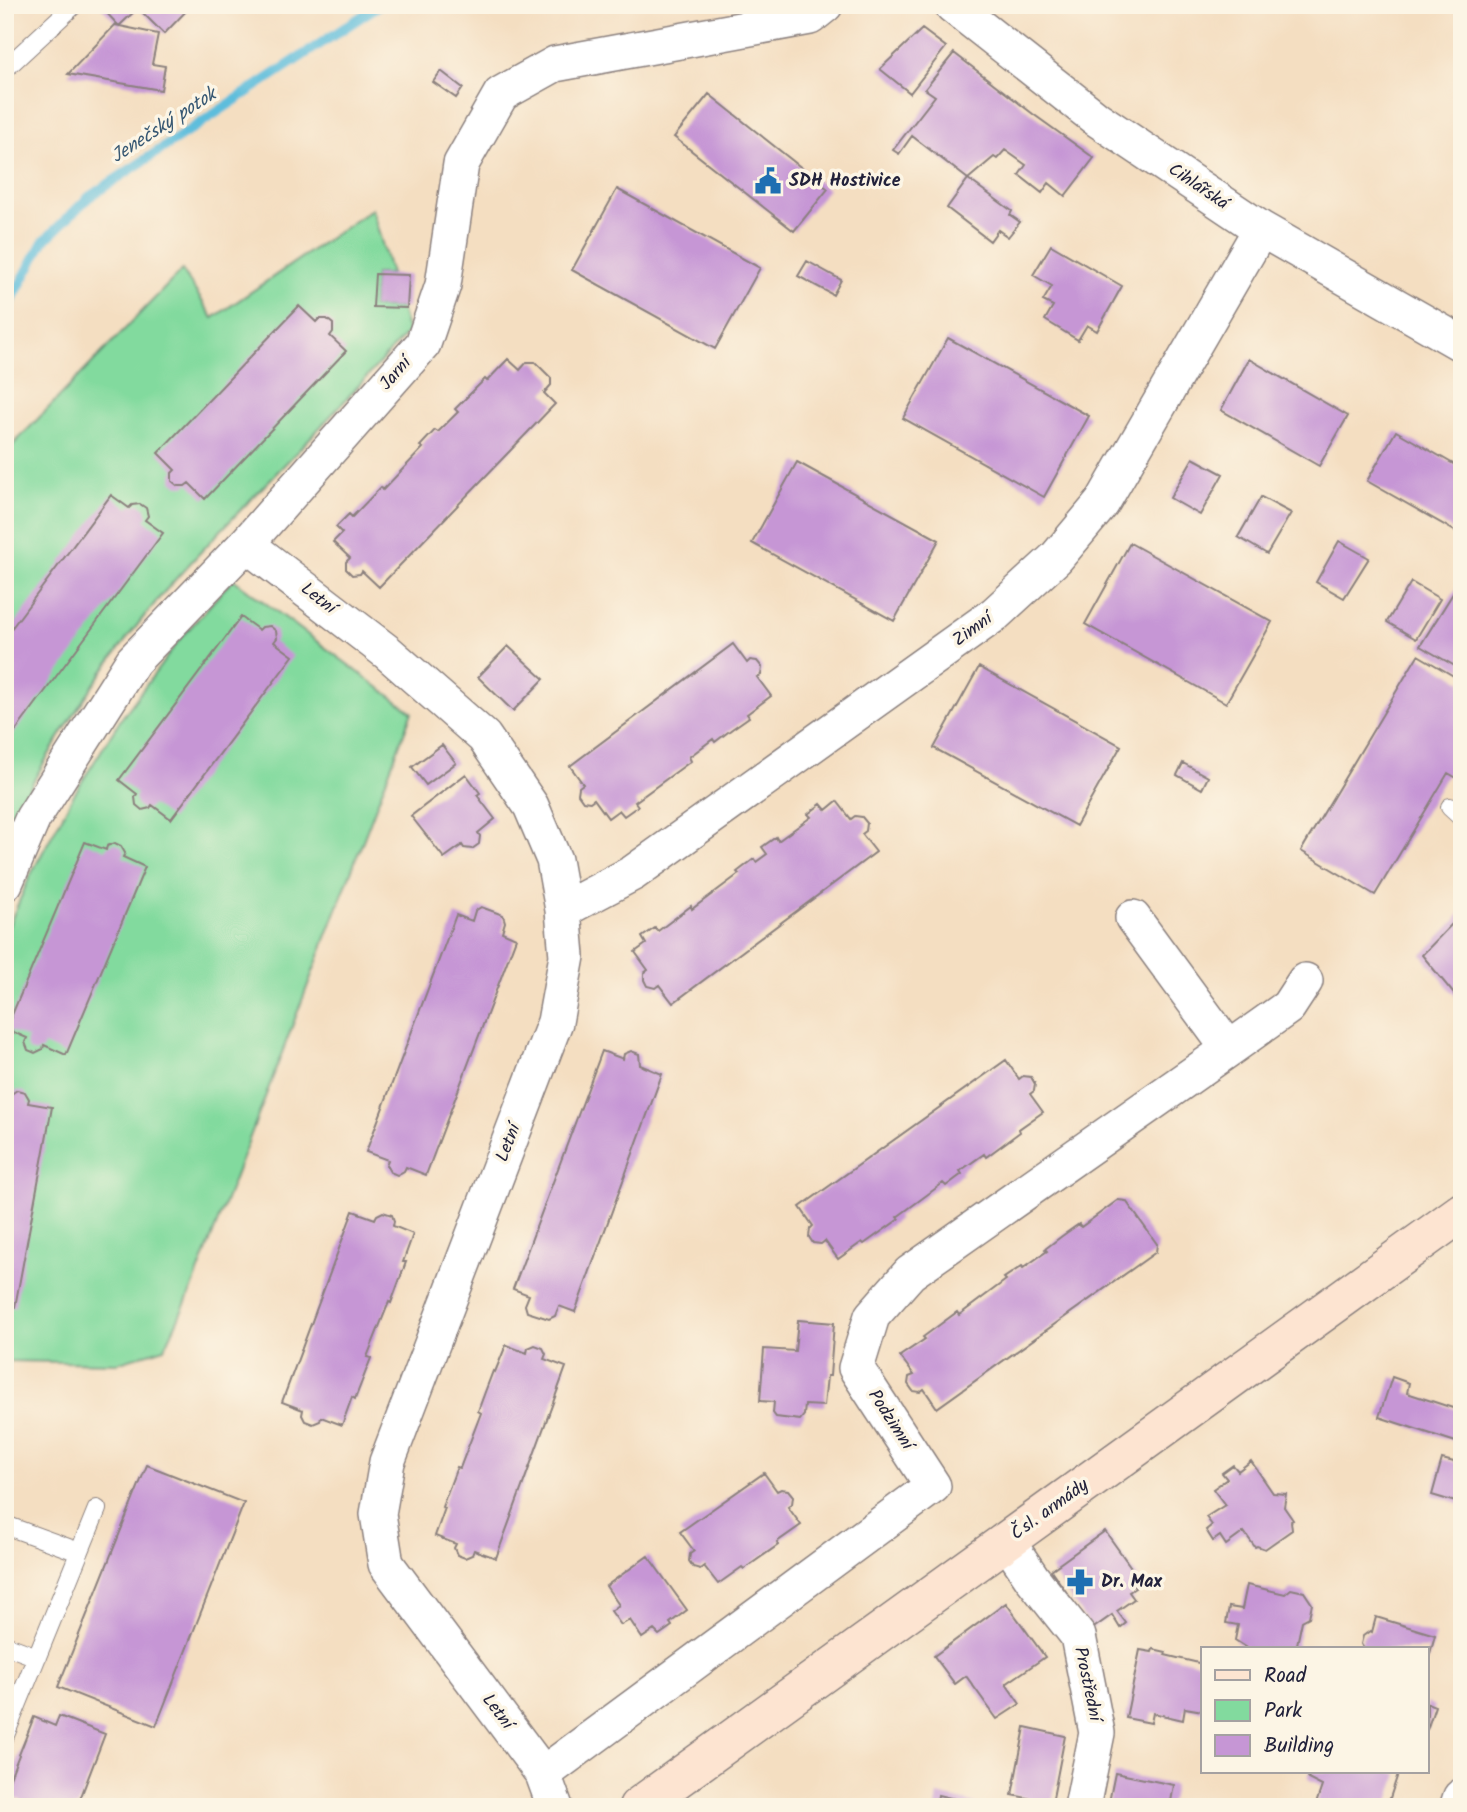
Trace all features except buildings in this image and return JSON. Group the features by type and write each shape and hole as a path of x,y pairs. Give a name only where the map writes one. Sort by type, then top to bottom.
{"main road":[{"name":"Čsl. armády","path":"638,1807 1462,1212"}],"street":[{"name":"Jarní","path":"5,883 33,818 133,661 246,544 423,344 443,285 461,164 501,94 555,64 810,17 825,5"},
{"name":"Cihlářská","path":"952,5 1097,119 1261,229 1462,344"},
{"name":"Zimní","path":"563,910 633,873 995,614 1056,558 1101,503 1261,229"},
{"name":"Letní","path":"246,544 387,652 484,737 531,806 554,860 563,910 567,956 555,1021 387,1462 378,1514 386,1564 543,1774 555,1807"},
{"path":"1133,918 1229,1049"},
{"name":"Podzimní","path":"543,1774 933,1486 856,1368 872,1316 910,1273 1288,1007 1305,981"},
{"name":"Prostřední","path":"1007,1541 1077,1636 1097,1733 1082,1807"},
{"path":"1459,1807 1462,1798"}],"lane":[{"path":"5,69 74,5"},
{"path":"5,1735 97,1509"},
{"path":"5,1525 79,1552"},
{"path":"5,1645 37,1657"}],"green space":[{"path":"372,209 391,274 375,274 373,307 401,308 408,332 160,597 116,653 76,711 5,833 5,453 182,270 213,318"},
{"path":"233,579 412,712 192,1289 165,1348 117,1363 5,1361 5,934 30,876 73,796 121,719 181,638"}],"waterway":[{"name":"Jenečský potok","path":"5,312 43,242 89,197 379,5"}],"place":[{"name":"SDH Hostivice","path":"768,181"},
{"name":"Dr. Max","path":"1080,1582"}]}
